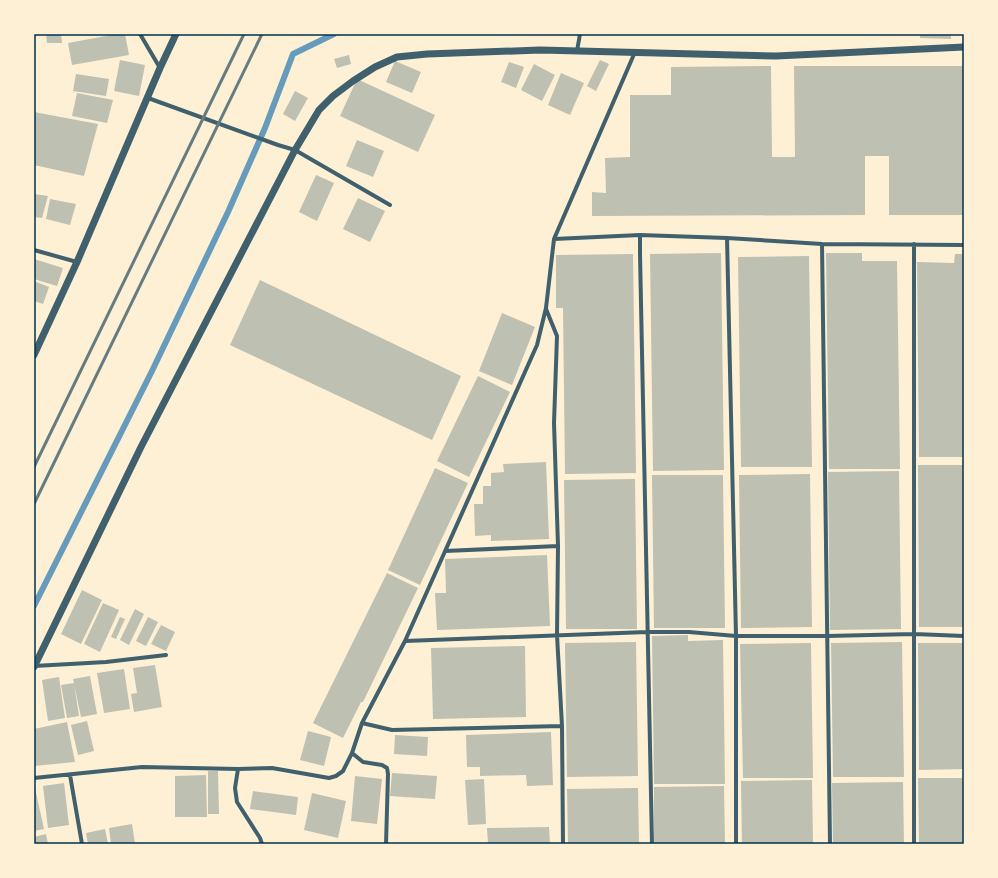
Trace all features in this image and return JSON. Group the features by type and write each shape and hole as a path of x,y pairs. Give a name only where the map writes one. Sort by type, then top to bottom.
{"street":[{"path":"140,34 160,68"},
{"path":"34,355 77,262 176,34"},
{"path":"577,51 580,35"},
{"path":"166,655 106,662 34,667 141,447 295,150 319,110 333,96 352,81 375,67 397,57 427,54 540,50 776,56 964,47"},
{"path":"34,778 142,767 238,769 272,768 329,778 336,776 343,771 352,753 362,723 405,641 537,345 546,308 554,239 635,52"},
{"path":"148,98 278,146 295,150 390,205"},
{"path":"554,239 640,236 727,238 822,244 964,245"},
{"path":"640,236 652,844"},
{"path":"727,238 736,636 736,844"},
{"path":"822,244 830,844"},
{"path":"914,244 914,844"},
{"path":"34,250 77,262"},
{"path":"546,308 557,336 554,423 558,546 557,635 562,726 563,844"},
{"path":"445,551 558,546"},
{"path":"405,641 647,632 690,632 736,636 914,634 964,636"},
{"path":"362,723 392,730 562,726"},
{"path":"352,753 363,762 382,765 387,768 386,844"},
{"path":"238,769 235,788 237,802 260,838 262,844"},
{"path":"70,775 82,844"}],"building":[{"path":"46,34 61,34 62,43 47,43"},
{"path":"117,34 125,34 129,55 72,65 68,43"},
{"path":"920,34 951,34 951,39 920,38"},
{"path":"349,55 351,64 337,68 334,59"},
{"path":"120,60 145,65 139,96 114,91"},
{"path":"600,60 609,64 596,91 587,86"},
{"path":"395,61 421,72 412,93 386,82"},
{"path":"509,62 524,67 516,88 501,82"},
{"path":"534,64 555,75 542,101 521,90"},
{"path":"771,66 772,157 795,157 794,66 964,66 964,215 889,215 889,156 865,156 865,215 592,216 592,192 606,193 605,158 630,157 630,95 671,95 671,67"},
{"path":"561,73 584,83 570,115 548,105"},
{"path":"76,74 109,79 106,96 73,91"},
{"path":"357,79 435,115 418,152 340,116"},
{"path":"295,91 308,98 295,121 283,114"},
{"path":"77,93 113,100 107,123 72,116"},
{"path":"34,112 98,124 84,176 34,165"},
{"path":"357,140 384,151 373,177 346,166"},
{"path":"316,175 334,183 317,221 299,212"},
{"path":"34,194 48,196 42,218 34,217"},
{"path":"358,198 385,211 370,242 343,229"},
{"path":"50,199 76,204 70,225 46,219"},
{"path":"721,253 724,470 653,471 650,254"},
{"path":"826,253 862,253 862,261 897,261 900,469 829,469"},
{"path":"633,254 636,473 565,474 563,308 556,308 556,255"},
{"path":"955,254 964,254 964,457 919,457 917,262 954,263"},
{"path":"809,256 812,467 741,467 738,257"},
{"path":"34,259 63,268 57,286 34,279"},
{"path":"260,280 461,376 432,440 230,345"},
{"path":"34,281 49,287 43,304 34,301"},
{"path":"502,313 535,327 512,385 479,371"},
{"path":"478,376 510,392 469,477 437,461"},
{"path":"546,462 549,539 491,541 491,535 475,536 474,504 483,504 483,486 491,486 491,473 504,472 503,464"},
{"path":"918,465 964,465 964,627 919,627"},
{"path":"435,468 468,483 420,585 388,570"},
{"path":"899,471 901,629 830,630 828,472"},
{"path":"810,474 812,627 741,628 739,475"},
{"path":"652,475 723,475 725,628 654,628"},
{"path":"635,479 637,629 566,629 564,480"},
{"path":"547,555 550,626 437,630 435,593 446,593 445,559"},
{"path":"387,573 418,588 363,702 361,702 343,738 313,723"},
{"path":"82,590 102,600 81,644 61,634"},
{"path":"103,603 119,610 100,652 84,644"},
{"path":"135,609 144,614 129,645 120,640"},
{"path":"120,617 125,619 116,639 111,637"},
{"path":"148,617 158,622 146,646 136,641"},
{"path":"161,625 175,632 166,651 151,644"},
{"path":"688,635 688,641 723,640 725,784 654,784 652,636"},
{"path":"636,642 638,776 567,777 565,643"},
{"path":"902,642 904,777 833,777 831,643"},
{"path":"811,643 813,778 743,778 740,644"},
{"path":"918,643 964,643 964,769 919,770"},
{"path":"525,646 526,717 433,719 431,648"},
{"path":"155,665 162,707 134,712 131,694 137,693 133,668"},
{"path":"124,669 130,709 104,713 97,673"},
{"path":"90,676 97,714 81,717 73,679"},
{"path":"59,677 65,718 48,721 42,680"},
{"path":"74,683 79,716 67,718 61,685"},
{"path":"87,721 94,751 78,755 71,725"},
{"path":"67,722 75,762 34,766 34,729"},
{"path":"308,731 331,737 324,766 300,760"},
{"path":"551,732 553,785 527,786 526,775 480,776 480,767 467,767 466,735"},
{"path":"395,735 428,737 427,756 394,754"},
{"path":"208,771 218,771 219,814 208,814"},
{"path":"392,773 437,776 435,799 390,796"},
{"path":"206,775 207,817 175,817 175,776"},
{"path":"355,776 382,779 377,824 351,821"},
{"path":"918,778 964,778 964,844 919,844"},
{"path":"484,779 486,824 468,825 465,780"},
{"path":"812,780 813,844 742,844 741,781"},
{"path":"903,782 904,844 833,844 832,783"},
{"path":"64,783 69,825 48,828 43,786"},
{"path":"724,786 725,844 654,844 654,787"},
{"path":"34,788 44,829 34,831"},
{"path":"638,788 639,844 568,844 567,789"},
{"path":"253,791 298,797 296,815 250,809"},
{"path":"312,793 346,801 338,838 304,830"},
{"path":"132,824 135,844 111,844 109,828"},
{"path":"549,827 550,844 488,844 487,828"},
{"path":"105,829 108,844 88,844 86,833"},
{"path":"46,834 48,844 34,844 34,837"}],"waterway":[{"path":"34,606 152,371 228,212 265,128 293,54 334,34"}],"railway":[{"path":"34,467 244,34"},
{"path":"34,504 262,34"}]}
